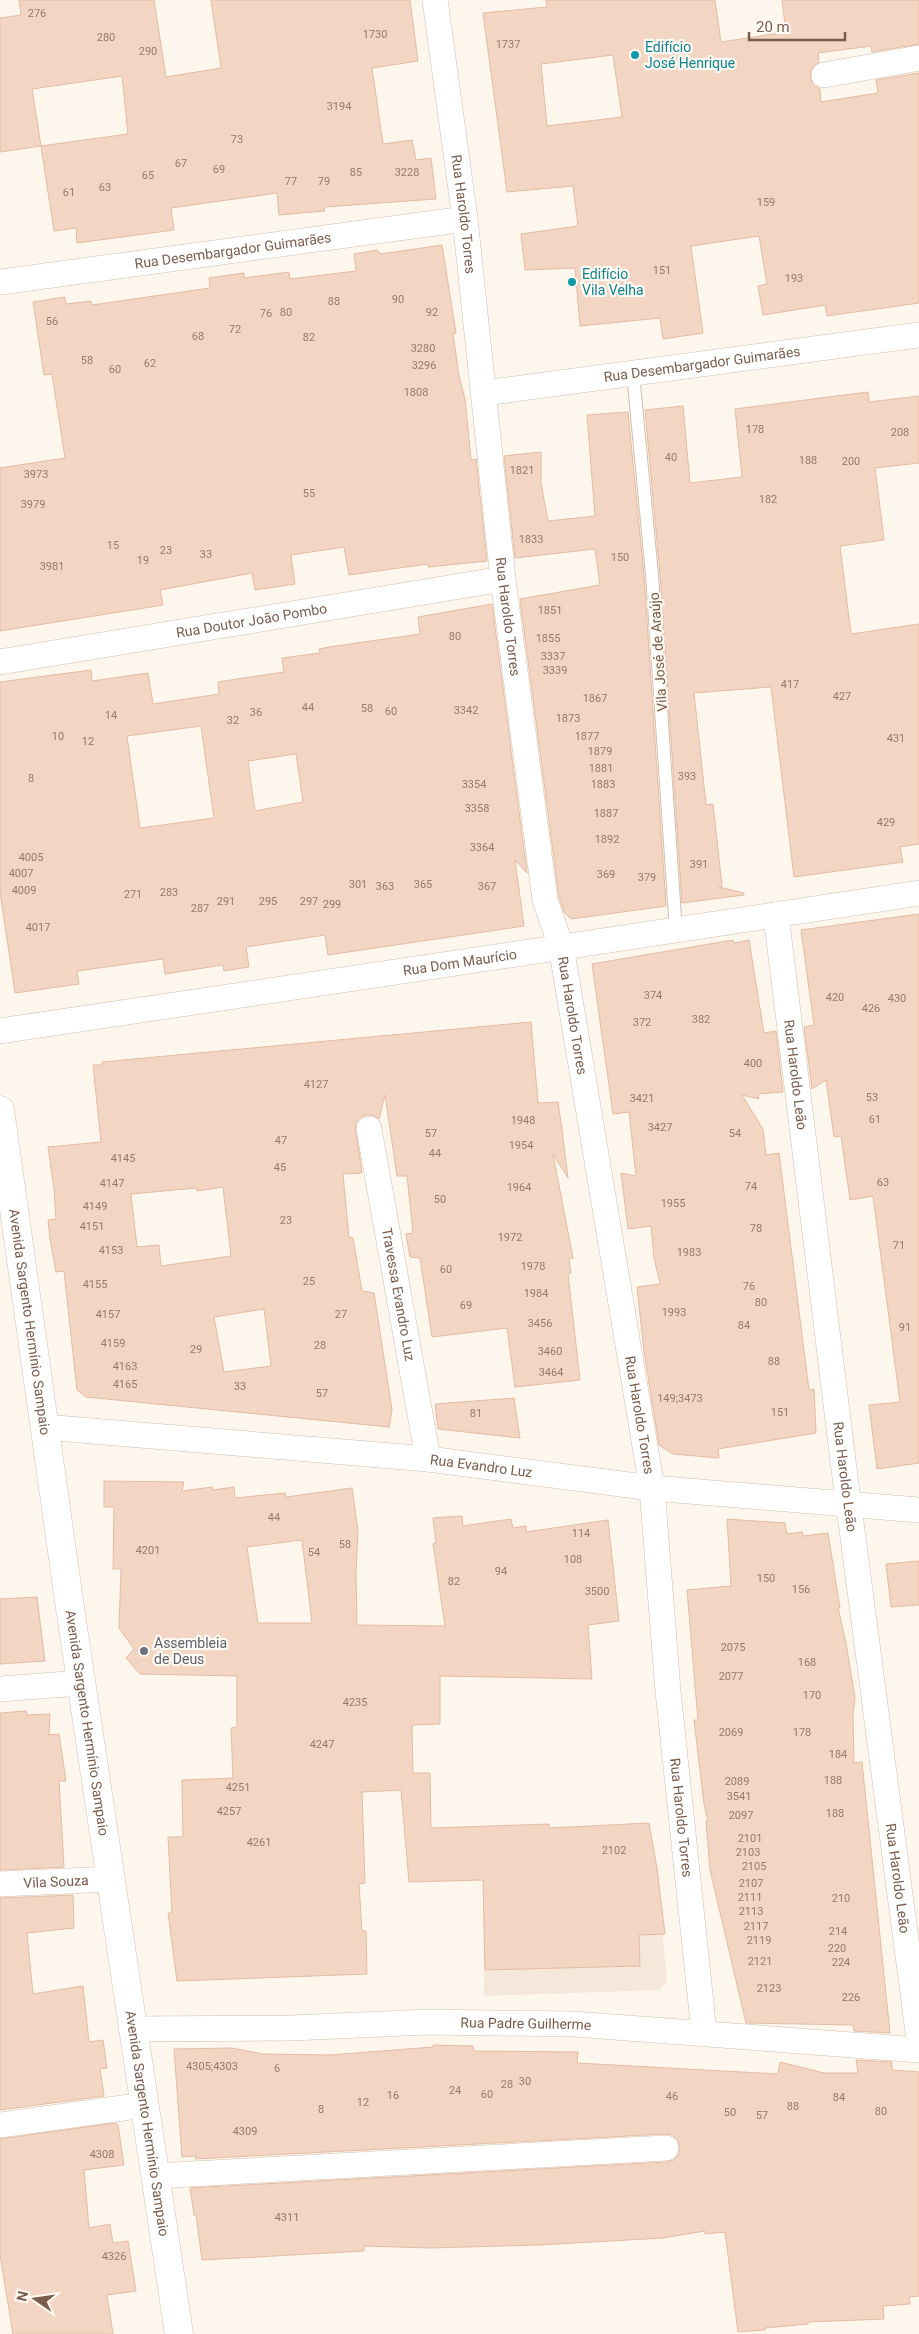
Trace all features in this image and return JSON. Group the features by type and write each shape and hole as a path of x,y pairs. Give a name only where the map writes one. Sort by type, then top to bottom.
{"main road":[{"name":"Avenida Sargento Hermínio Sampaio","path":"1,1118 81,1683 179,2334"}],"street":[{"name":"Rua Haroldo Torres","path":"435,0 465,218 503,579 545,900 561,946 652,1488 668,1691 704,2032"},
{"path":"824,75 919,58"},
{"name":"Rua Desembargador Guimarães","path":"0,282 465,218"},
{"name":"Rua Desembargador Guimarães","path":"484,393 919,335"},
{"name":"Rua Doutor João Pombo","path":"0,662 503,579"},
{"name":"Rua Dom Maurício","path":"0,1031 561,946 676,932 919,893"},
{"name":"Rua Haroldo Leão","path":"776,915 848,1502 919,2039"},
{"name":"Travessa Evandro Luz","path":"368,1129 428,1459"},
{"name":"Rua Evandro Luz","path":"44,1428 428,1459 652,1488 848,1502 919,1510"},
{"path":"0,1689 81,1683"},
{"name":"Vila Souza","path":"0,1884 112,1879"},
{"name":"Rua Padre Guilherme","path":"132,2029 291,2028 427,2022 574,2024 704,2032 919,2050"},
{"path":"0,2125 144,2104"},
{"path":"154,2176 666,2148"}],"lane":[{"name":"Vila José de Araújo","path":"634,373 652,576 676,932"}],"shaded area":[{"path":"657,1878 667,1981 659,1990 484,1996 483,1879"}],"building":[{"path":"19,0 154,0 166,77 221,68 211,0 410,0 418,61 372,68 383,144 412,140 416,160 431,158 436,199 324,207 325,211 279,215 277,193 171,208 174,230 77,243 76,228 54,231 41,146 0,152 0,18 21,15","holes":["122,76 128,134 41,146 32,89"]},
{"path":"546,0 715,0 721,42 786,32 782,0 919,0 919,44 872,52 871,46 818,53 819,62 811,70 810,77 813,85 820,89 821,102 878,93 876,80 919,73 919,303 827,316 825,305 763,315 758,286 767,284 759,236 691,246 703,333 663,339 660,318 580,326 575,268 525,270 521,234 578,226 573,186 507,192 483,13 547,7","holes":["613,55 622,117 547,126 541,64"]},
{"path":"442,245 456,333 453,334 459,376 465,399 471,460 476,459 487,561 428,567 428,564 349,575 344,547 291,555 295,584 255,590 252,573 160,590 163,605 0,631 0,468 65,458 52,374 44,375 33,302 65,297 66,304 91,301 92,305 210,288 209,278 244,273 244,278 289,272 290,279 356,271 354,254 377,250 381,254"},
{"path":"868,392 869,402 919,396 919,463 875,468 884,540 840,546 851,634 919,624 919,844 900,847 903,862 794,877 771,687 694,693 706,805 713,804 722,886 719,887 744,893 744,895 682,903 660,574 645,410 683,406 690,483 742,477 735,409"},
{"path":"628,412 644,576 666,906 571,919 564,912 559,897 520,599 600,585 595,549 515,558 504,456 541,452 541,483 548,521 595,516 587,415"},
{"path":"492,604 527,873 515,860 524,926 328,955 325,935 246,947 249,967 224,971 223,965 165,974 163,959 77,971 79,984 15,993 0,892 0,682 91,670 92,681 148,673 153,704 219,694 218,682 284,672 282,658 320,653 319,649 329,647 420,634 418,617","holes":["201,726 214,818 140,828 127,736","296,754 303,802 255,811 248,761"]},
{"path":"919,914 919,1463 877,1469 869,1405 900,1402 873,1196 850,1200 841,1136 834,1137 826,1080 812,1089 804,1027 814,1025 801,930"},
{"path":"733,940 734,943 749,940 764,1033 776,1031 783,1092 758,1094 759,1099 742,1095 763,1129 766,1155 779,1153 809,1390 814,1389 816,1433 718,1449 719,1458 673,1454 659,1445 644,1351 637,1287 660,1284 654,1258 651,1226 628,1229 621,1173 636,1176 629,1112 613,1114 592,964"},
{"path":"531,1022 538,1103 558,1102 562,1130 568,1178 553,1154 573,1258 569,1259 571,1273 568,1274 580,1380 515,1387 507,1328 432,1337 420,1258 410,1257 406,1234 413,1233 407,1176 397,1176 385,1095 379,1119 373,1115 366,1115 359,1118 355,1125 362,1173 343,1174 349,1237 353,1238 362,1291 374,1293 392,1410 389,1427 86,1397 77,1390 64,1271 56,1272 50,1239 48,1220 56,1219 48,1147 101,1142 93,1065 102,1065 102,1062","holes":["223,1187 231,1256 161,1266 159,1245 137,1247 131,1194 196,1188 197,1191","264,1309 271,1366 224,1372 214,1317"]},
{"path":"514,1398 520,1438 438,1429 435,1404"},
{"path":"104,1481 184,1482 182,1491 212,1487 213,1490 234,1487 235,1498 285,1493 286,1497 352,1488 358,1531 356,1573 357,1625 445,1626 433,1544 436,1543 433,1518 462,1516 463,1526 511,1519 513,1528 526,1526 526,1532 608,1520 619,1621 588,1625 592,1679 440,1676 440,1724 412,1725 413,1773 430,1773 431,1828 549,1824 549,1828 649,1823 665,1934 639,1935 640,1966 485,1970 483,1880 409,1882 401,1790 362,1792 365,1883 359,1884 362,1931 366,1931 367,1974 177,1981 168,1913 172,1913 168,1837 183,1837 182,1780 233,1778 231,1728 237,1727 237,1676 140,1674 126,1658 134,1649 119,1628 121,1569 113,1569 114,1507 104,1507","holes":["302,1540 312,1623 258,1623 247,1547"]},
{"path":"727,1519 785,1523 787,1534 802,1532 803,1536 828,1533 840,1608 838,1608 855,1698 853,1714 854,1763 862,1762 890,2033 854,2031 853,2025 746,2023 710,1870 706,1821 708,1821 704,1804 694,1720 698,1720 687,1590 731,1586"},
{"path":"919,1561 919,1605 891,1607 886,1564"},
{"path":"37,1597 45,1661 0,1664 0,1599"},
{"path":"26,1711 27,1715 50,1714 49,1735 59,1734 66,1781 59,1781 64,1867 0,1870 0,1713"},
{"path":"73,1895 74,1928 27,1933 33,1994 83,1986 89,2042 103,2040 107,2068 100,2069 104,2096 0,2110 0,1898"},
{"path":"433,2045 473,2046 474,2051 578,2052 577,2063 778,2074 780,2062 824,2073 858,2073 856,2060 892,2062 892,2070 919,2072 919,2296 909,2297 910,2304 883,2306 884,2319 808,2322 808,2324 738,2332 725,2232 705,2234 705,2231 663,2238 539,2245 430,2248 364,2246 364,2251 202,2260 190,2188 667,2162 674,2160 679,2154 678,2140 672,2135 665,2134 195,2159 196,2156 182,2157 174,2049 232,2048 263,2054 330,2055 433,2047"},
{"path":"115,2123 118,2125 124,2165 84,2170 89,2228 110,2224 113,2243 128,2241 136,2291 107,2295 113,2334 13,2334 0,2255 0,2139"}],"place":[{"name":"Edifício José Henrique","path":"635,55"},
{"name":"Edifício Vila Velha","path":"572,282"},
{"name":"Assembleia de Deus","path":"144,1651"}]}
